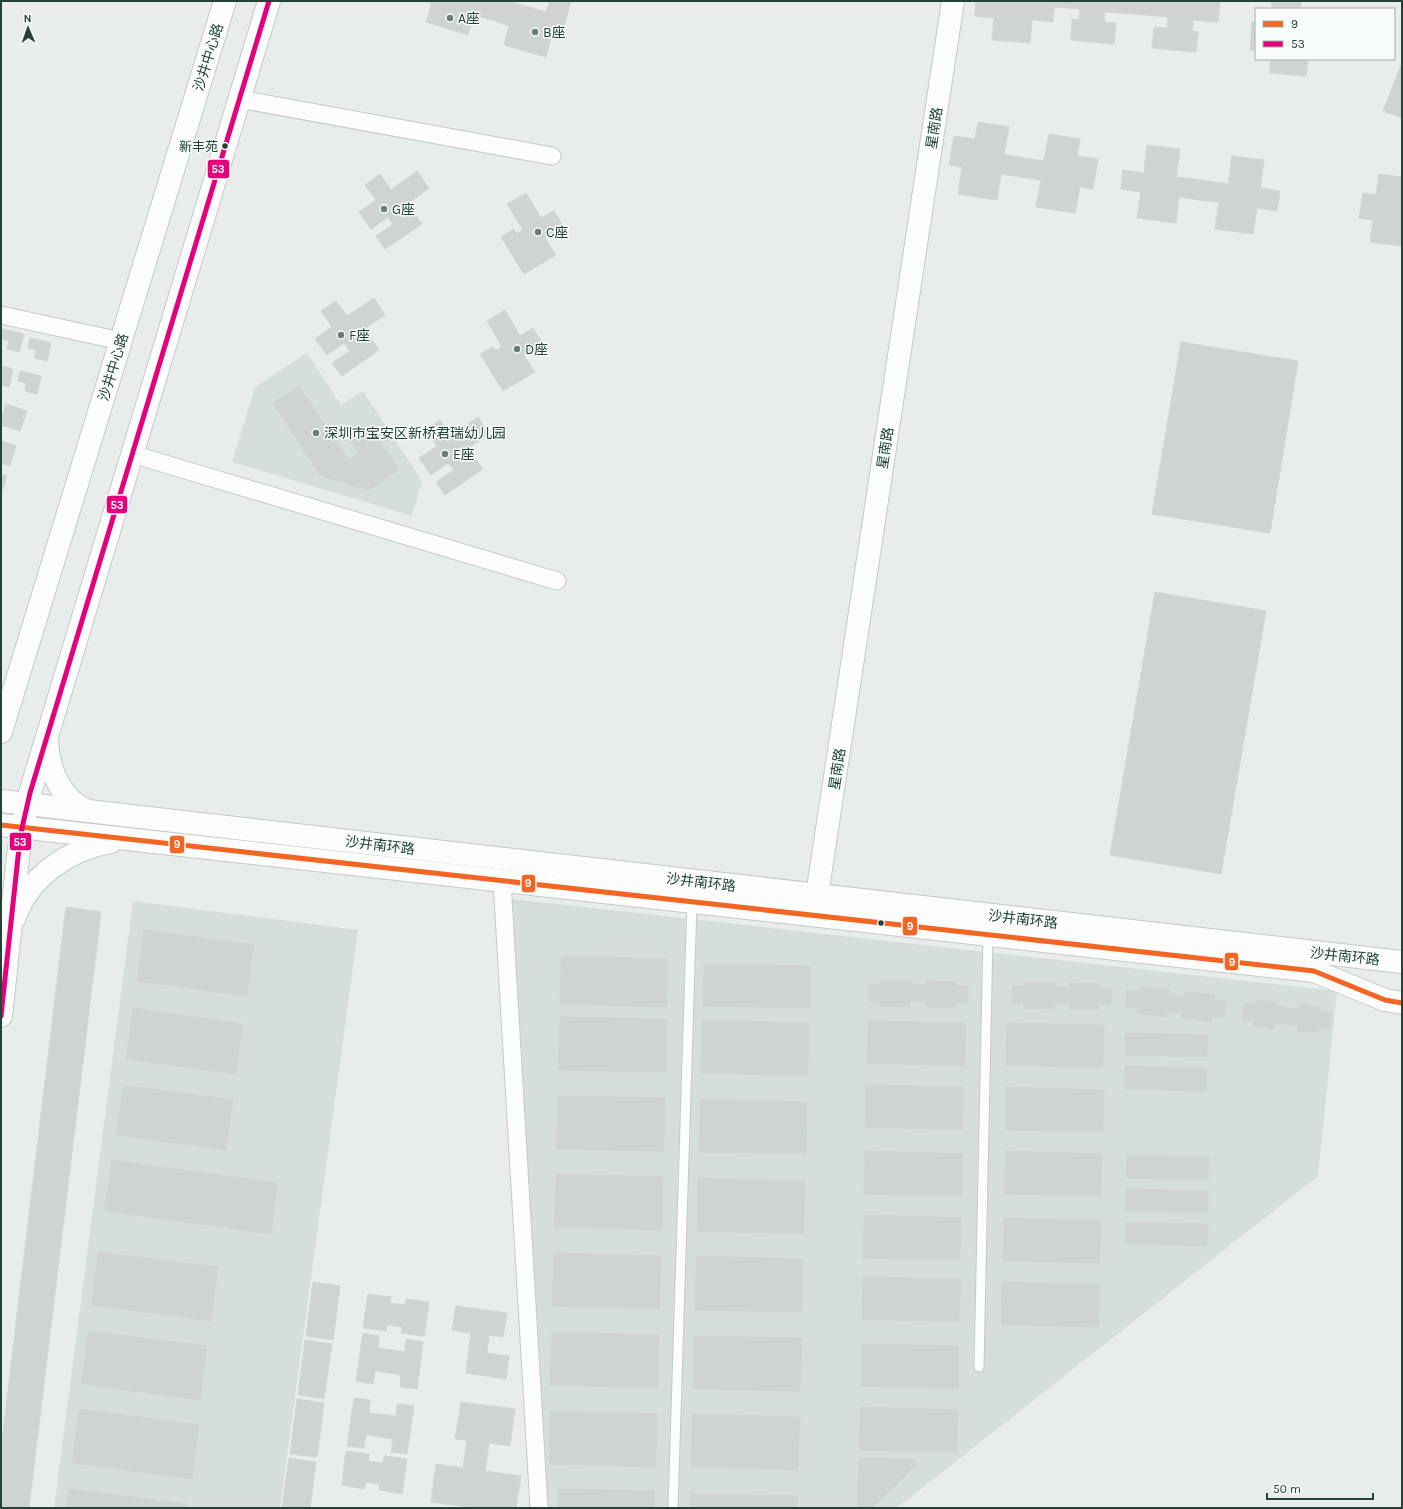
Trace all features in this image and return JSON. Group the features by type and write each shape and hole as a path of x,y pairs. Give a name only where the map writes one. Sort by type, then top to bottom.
{"main road":[{"name":"沙井中心路","path":"1,732 6,711 225,1"},
{"path":"1,1016 22,828 27,804 269,1"},
{"name":"星南路","path":"817,896 953,1"},
{"path":"47,734 50,761 61,787 74,803 89,812"},
{"name":"沙井南环路","path":"1,801 817,896 1315,962 1385,1000 1402,1002"},
{"name":"沙井南环路","path":"1,825 988,935 1315,962 1402,962"},
{"path":"10,933 16,913 27,894 52,867 83,849 107,842 130,840"},
{"path":"1315,962 1402,976"},
{"path":"1315,962 1339,975 1402,990"}],"street":[{"path":"239,99 552,156"},
{"path":"1,315 121,341"},
{"path":"132,454 557,582"},
{"path":"502,881 539,1508"}],"lane":[{"path":"673,1508 692,902"},
{"path":"979,1367 988,935"}],"shaded area":[{"name":"深圳市宝安区新桥君瑞幼儿园","path":"307,353 341,405 363,391 422,481 412,516 232,462 255,387"},
{"path":"512,899 1337,991 1318,1176 897,1508 547,1508"},
{"path":"133,901 358,930 280,1508 54,1508"}],"building":[{"name":"A座","path":"425,1 497,1 492,20 474,15 468,35 426,22 432,3"},
{"name":"B座","path":"497,1 508,1 546,12 550,1 571,1 560,40 551,38 546,57 504,45 509,26 492,20"},
{"path":"976,1 1055,1 1053,22 1032,20 1030,43 992,40 994,18 975,16"},
{"path":"1055,1 1138,1 1136,14 1105,12 1104,22 1116,23 1114,44 1071,40 1072,19 1079,20 1080,9 1055,7"},
{"path":"1138,1 1220,1 1218,22 1193,20 1192,31 1198,32 1196,52 1152,48 1154,27 1167,28 1168,17 1136,14"},
{"path":"1272,1 1301,2 1301,8 1272,8"},
{"path":"1252,22 1255,22 1255,50 1250,50"},
{"path":"1271,60 1308,60 1306,76 1269,73"},
{"path":"1402,63 1402,118 1383,111"},
{"path":"978,122 1009,127 1004,154 1024,158 1021,177 1001,174 997,200 958,194 962,167 949,165 954,136 975,139"},
{"path":"1049,134 1080,139 1077,156 1098,159 1093,189 1080,187 1075,213 1036,207 1041,180 1021,177 1024,158 1044,161"},
{"path":"1147,145 1180,149 1176,177 1202,180 1199,200 1179,197 1176,223 1137,218 1141,192 1121,189 1123,170 1144,173"},
{"path":"1232,156 1264,160 1260,188 1280,191 1277,211 1257,208 1253,234 1215,229 1219,202 1199,200 1202,180 1228,184"},
{"name":"G座","path":"417,171 429,188 403,207 408,214 413,211 422,224 385,249 376,236 393,224 388,217 371,229 359,212 376,200 365,185 380,174 391,190"},
{"path":"1379,174 1402,177 1402,246 1370,242 1373,220 1359,218 1363,193 1376,195"},
{"name":"C座","path":"526,193 541,218 554,211 564,227 545,238 556,255 524,274 501,237 514,229 516,234 523,230 507,204"},
{"name":"F座","path":"374,298 385,315 359,333 364,341 370,337 379,350 342,376 332,363 350,351 344,343 327,355 315,339 332,327 321,311 336,301 347,316"},
{"name":"D座","path":"505,310 520,336 533,328 543,344 524,356 535,372 503,391 480,354 493,347 495,351 502,347 487,321"},
{"path":"3,329 24,334 19,352 7,349 9,341 1,339"},
{"path":"30,338 51,343 47,361 34,358 36,350 28,348"},
{"path":"1181,342 1298,361 1270,533 1152,514"},
{"path":"1,366 13,369 9,387 1,385"},
{"path":"20,371 41,376 37,394 25,391 26,383 18,381"},
{"path":"299,386 348,460 359,453 350,439 370,426 399,470 368,490 321,476 273,403"},
{"path":"6,404 27,411 20,431 1,425"},
{"name":"E座","path":"478,417 489,434 463,452 468,460 473,456 483,469 445,495 436,482 454,470 448,463 431,475 419,458 437,446 425,430 440,420 451,436"},
{"path":"1,441 16,446 10,466 1,463"},
{"path":"1,474 7,476 1,495"},
{"path":"1155,592 1266,611 1221,874 1110,855"},
{"path":"66,907 101,912 29,1508 1,1508 1,1448"},
{"path":"144,930 254,945 247,996 137,981"},
{"path":"561,956 668,959 667,1007 560,1004"},
{"path":"704,964 811,966 810,1008 703,1006"},
{"path":"880,980 911,981 911,985 926,985 926,981 956,982 956,986 968,986 968,1003 956,1003 955,1008 925,1007 925,1002 910,1002 910,1007 880,1006 880,1001 868,1001 868,984 880,984"},
{"path":"1024,982 1055,983 1054,987 1069,987 1069,983 1100,984 1100,988 1112,988 1111,1005 1099,1005 1099,1010 1069,1009 1069,1004 1054,1004 1054,1009 1023,1008 1024,1003 1012,1003 1012,986 1024,986"},
{"path":"1139,987 1170,990 1169,995 1184,997 1184,992 1215,995 1214,1000 1226,1001 1224,1018 1212,1017 1212,1022 1181,1018 1182,1013 1167,1012 1167,1017 1136,1013 1137,1008 1125,1007 1127,990 1139,992"},
{"path":"1256,1000 1277,1002 1276,1006 1299,1009 1300,1004 1320,1007 1320,1011 1332,1012 1330,1029 1318,1028 1318,1033 1297,1031 1298,1026 1275,1023 1274,1029 1253,1026 1254,1021 1242,1020 1244,1003 1256,1004"},
{"path":"133,1008 243,1024 236,1074 126,1059"},
{"path":"560,1017 667,1019 666,1072 558,1070"},
{"path":"702,1020 809,1023 808,1076 700,1073"},
{"path":"868,1021 966,1023 965,1066 867,1063"},
{"path":"1007,1023 1104,1025 1103,1068 1006,1065"},
{"path":"1125,1033 1208,1035 1207,1057 1125,1055"},
{"path":"1125,1066 1207,1068 1206,1091 1124,1089"},
{"path":"123,1085 233,1100 226,1150 116,1135"},
{"path":"866,1085 964,1087 963,1130 865,1127"},
{"path":"1006,1087 1104,1090 1103,1132 1005,1130"},
{"path":"558,1096 665,1098 664,1151 556,1149"},
{"path":"700,1099 807,1102 806,1154 699,1152"},
{"path":"865,1151 963,1154 962,1196 864,1194"},
{"path":"1005,1151 1102,1154 1101,1196 1004,1194"},
{"path":"1127,1155 1209,1157 1208,1180 1126,1178"},
{"path":"112,1160 278,1183 271,1234 104,1211"},
{"path":"556,1174 663,1177 662,1230 554,1227"},
{"path":"698,1178 805,1181 804,1234 697,1231"},
{"path":"1126,1189 1208,1191 1208,1213 1125,1211"},
{"path":"864,1215 961,1218 960,1260 863,1258"},
{"path":"1004,1218 1101,1220 1100,1263 1003,1261"},
{"path":"1125,1222 1208,1224 1207,1246 1125,1244"},
{"path":"98,1252 218,1267 211,1321 91,1305"},
{"path":"554,1253 661,1256 660,1309 552,1306"},
{"path":"696,1256 803,1259 802,1312 695,1310"},
{"path":"863,1277 961,1279 959,1322 862,1319"},
{"path":"313,1282 340,1286 333,1340 306,1336"},
{"path":"1002,1282 1100,1284 1099,1327 1001,1325"},
{"path":"368,1294 391,1297 390,1303 405,1305 406,1299 429,1302 424,1336 401,1333 402,1327 387,1325 386,1331 363,1328"},
{"path":"456,1306 507,1313 503,1337 489,1335 487,1353 509,1356 506,1379 466,1373 471,1333 452,1330"},
{"path":"88,1331 207,1346 200,1400 81,1384"},
{"path":"552,1332 659,1335 658,1388 550,1385"},
{"path":"363,1333 379,1336 378,1348 405,1352 406,1339 423,1342 417,1389 400,1387 401,1375 375,1371 373,1384 356,1381"},
{"path":"694,1336 802,1338 800,1391 693,1389"},
{"path":"305,1340 332,1344 324,1399 298,1395"},
{"path":"862,1344 959,1346 959,1389 861,1386"},
{"path":"354,1398 370,1400 369,1413 396,1416 397,1404 414,1406 407,1454 391,1452 393,1439 366,1435 364,1448 347,1446"},
{"path":"297,1399 324,1403 317,1457 290,1454"},
{"path":"461,1402 515,1409 510,1446 489,1443 487,1457 465,1454 467,1440 455,1439"},
{"path":"860,1407 958,1410 957,1452 859,1450"},
{"path":"79,1409 199,1425 192,1479 72,1463"},
{"path":"550,1411 657,1414 656,1467 549,1464"},
{"path":"692,1414 800,1417 798,1470 691,1467"},
{"path":"346,1451 369,1454 368,1461 383,1463 384,1456 407,1459 402,1494 379,1490 380,1484 365,1482 365,1489 342,1485"},
{"path":"465,1454 487,1457 485,1471 521,1476 516,1508 477,1508 431,1502 436,1464 463,1468"},
{"path":"289,1458 316,1462 310,1508 282,1508"},
{"path":"859,1458 915,1459 915,1466 872,1508 857,1507"},
{"path":"69,1489 188,1504 187,1508 66,1508"},
{"path":"558,1489 655,1491 655,1508 558,1508"},
{"path":"690,1494 798,1496 797,1508 690,1508"}],"transit line":[{"name":"53","path":"1,1016 18,857 22,828 30,793 269,1"},
{"name":"9","path":"1,825 1314,971 1385,1000 1402,1003"}],"place":[{"name":"A座","path":"450,18"},
{"name":"B座","path":"535,32"},
{"name":"新丰苑","path":"225,146"},
{"name":"G座","path":"384,209"},
{"name":"C座","path":"538,232"},
{"name":"F座","path":"341,335"},
{"name":"D座","path":"517,349"},
{"name":"深圳市宝安区新桥君瑞幼儿园","path":"316,433"},
{"name":"E座","path":"445,454"}]}
